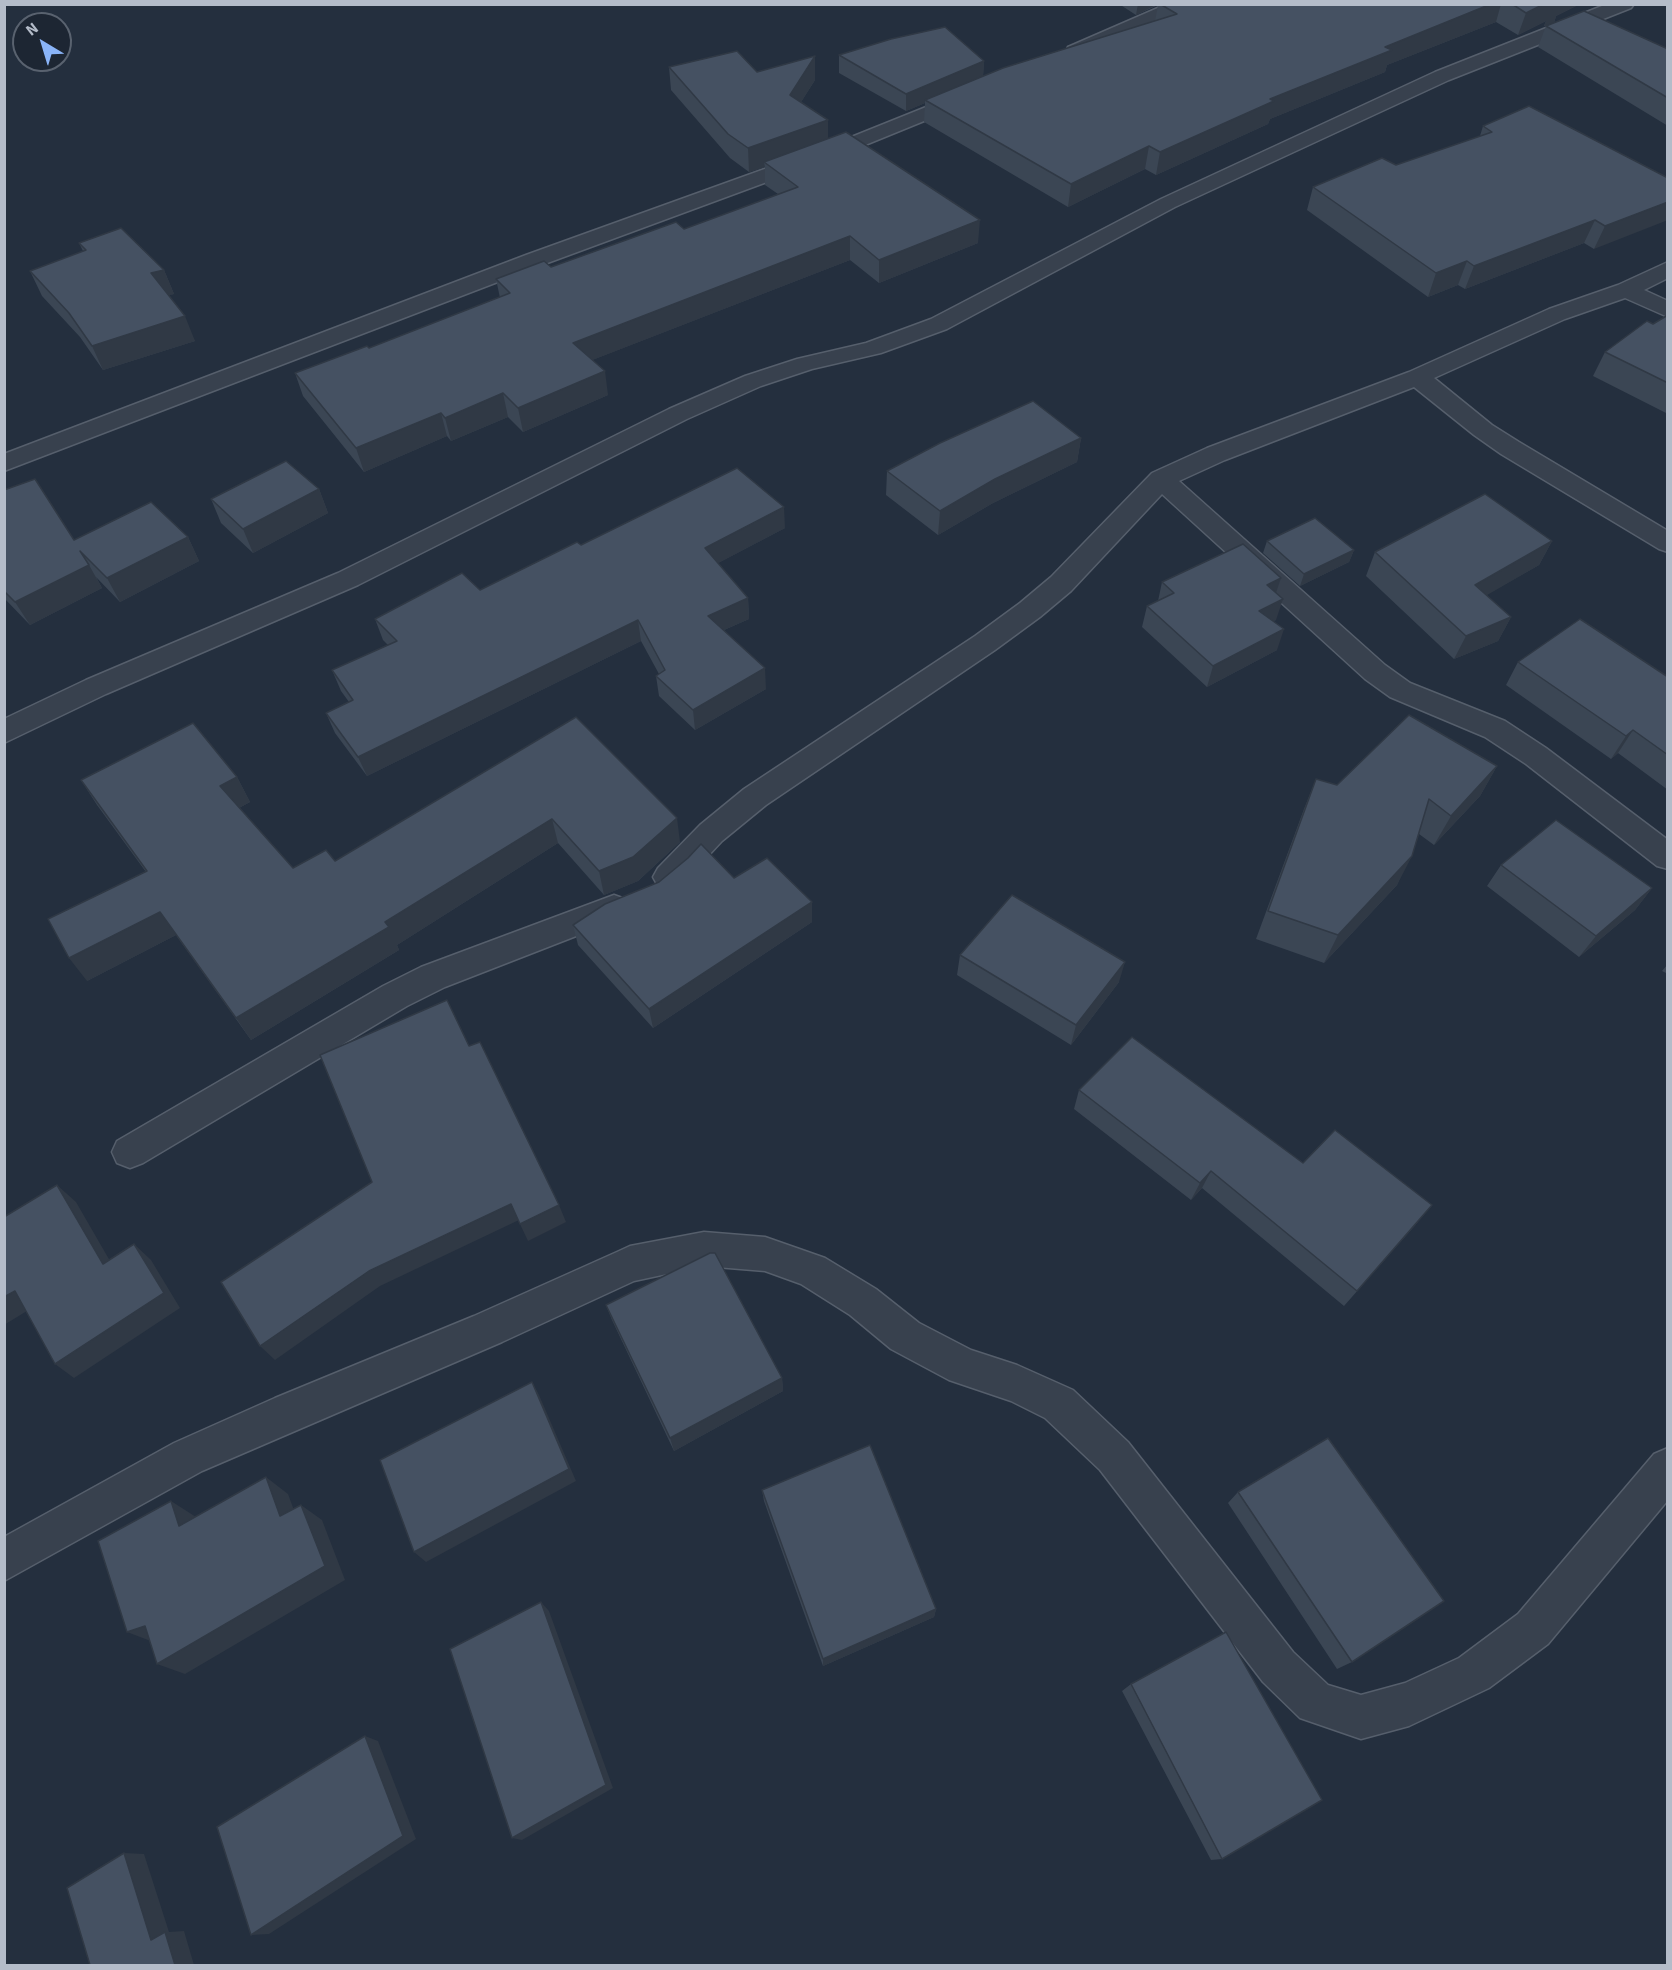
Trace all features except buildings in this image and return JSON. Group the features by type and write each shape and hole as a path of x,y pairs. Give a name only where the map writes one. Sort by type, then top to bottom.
{"street":[{"path":"1052,61 1184,4"},
{"path":"4,732 96,687 348,579 678,414 753,381 805,364 873,348 939,324 1168,203 1442,76 1625,4"},
{"path":"4,463 534,260 841,148 990,87"},
{"path":"130,1152 395,996 433,977 562,929 646,894 679,868 711,833 755,797 985,643 1030,610 1060,584 1161,479 1216,454 1417,377 1557,314 1626,290 1668,269"},
{"path":"1626,290 1668,310"},
{"path":"1417,377 1501,442 1668,543"},
{"path":"1161,479 1375,672 1400,690 1495,729 1536,756 1668,858"},
{"path":"4,1560 188,1457 288,1412 488,1329 630,1264 704,1249 765,1254 812,1270 863,1302 905,1336 963,1367 1017,1384 1059,1404 1114,1456 1278,1667 1315,1703 1361,1717 1409,1704 1474,1673 1533,1629 1668,1468"}]}
